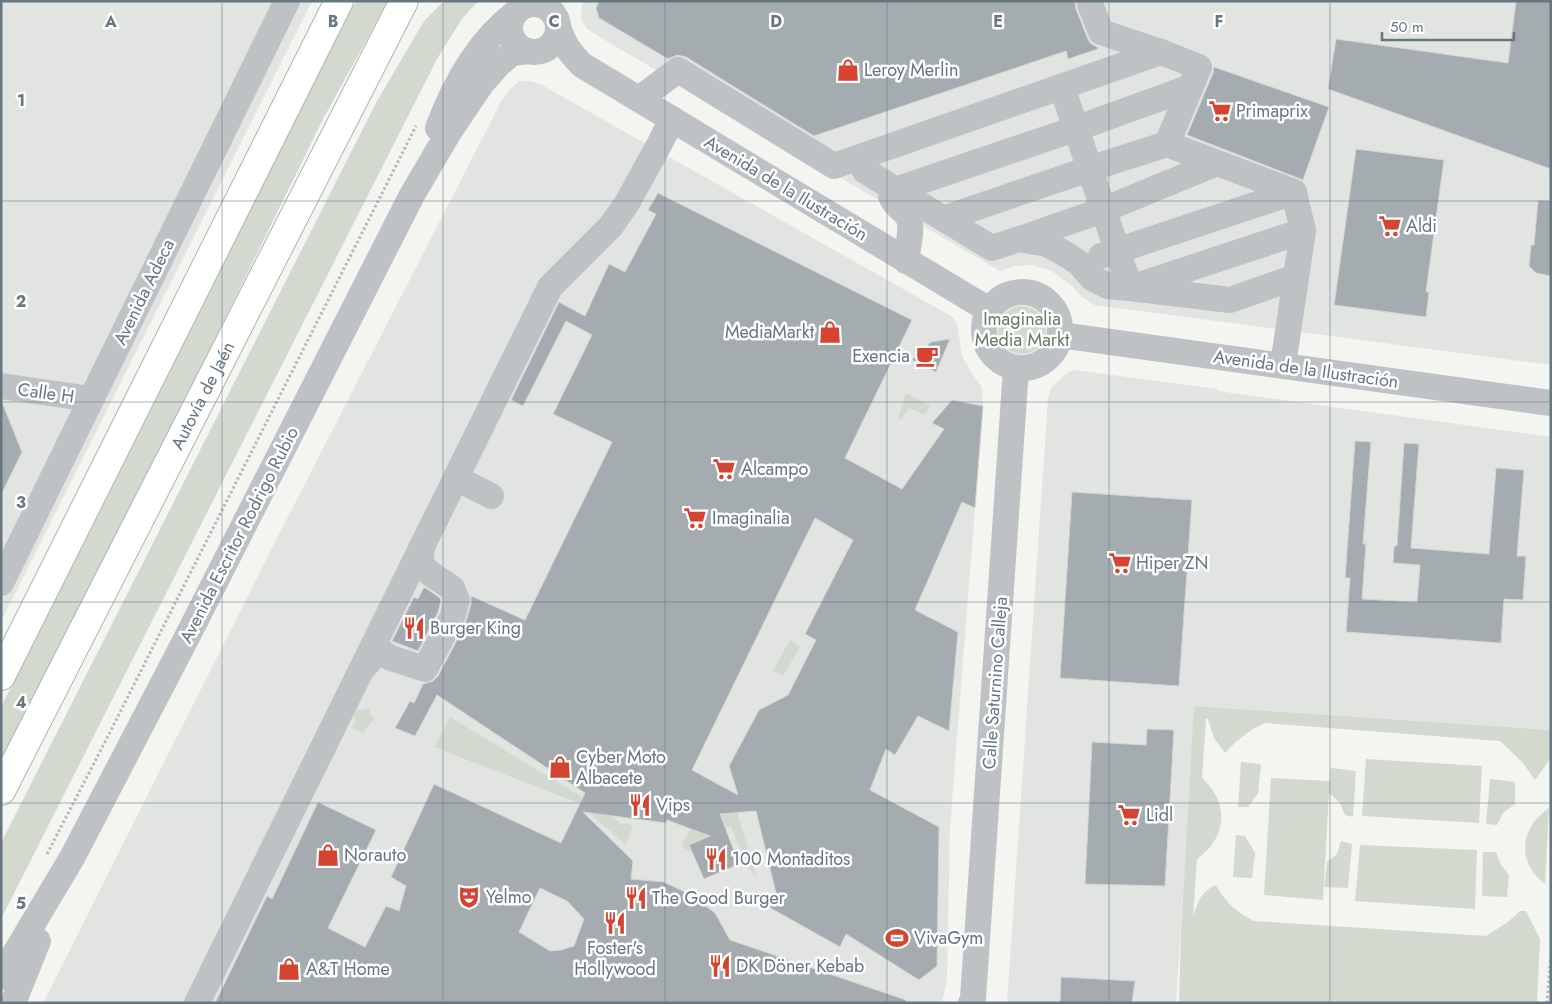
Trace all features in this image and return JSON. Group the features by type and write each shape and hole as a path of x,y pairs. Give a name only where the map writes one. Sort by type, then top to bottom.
{"highway":[{"path":"1,676 339,1"},
{"name":"Autovía de Jaén","path":"1,791 404,1"},
{"path":"386,35 420,1"}],"street":[{"name":"Avenida Adeca","path":"1,583 287,1"},
{"path":"1090,1 1101,32 1199,67 1167,144"},
{"path":"537,4 545,6 558,16 557,35 549,46 532,51 519,47 511,35 510,22 514,14 518,9 526,5 537,4"},
{"name":"Avenida Escritor Rodrigo Rubio","path":"412,195 441,120 473,56 498,27 514,14"},
{"name":"Avenida de la Ilustración","path":"558,16 563,41 570,53 582,65 989,310"},
{"name":"Avenida de la Ilustración","path":"532,51 582,65"},
{"name":"Avenida Escritor Rodrigo Rubio","path":"1,977 54,866 186,639 412,195 449,132 482,83 498,64 512,53 532,51"},
{"path":"639,99 678,70 834,166 1161,52"},
{"path":"1062,87 1130,288"},
{"path":"906,261 911,223 907,214 893,204 891,196 895,190 1076,129 1191,87"},
{"path":"197,1003 550,287 611,226 627,202 672,119"},
{"path":"949,222 954,215 1167,144 1294,192"},
{"path":"858,158 865,171 992,248 1103,210 1217,163"},
{"path":"1282,365 1304,231 1294,192"},
{"path":"1079,264 1294,192"},
{"path":"1130,288 1304,231"},
{"path":"1019,239 1047,244 1079,264 1092,278 1108,286 1230,300 1296,277"},
{"path":"1013,292 1028,292 1043,297 1051,304 1057,313 1060,335 1057,346 1050,356 1040,364 1028,368 1016,368 1006,365 990,351 985,341 985,320 989,310 999,299 1013,292"},
{"name":"Avenida de la Ilustración","path":"1060,335 1551,403"},
{"name":"Calle Saturnino Calleja","path":"973,1001 1016,368"},
{"name":"Calle H","path":"1,386 91,399"},
{"path":"456,478 491,496"},
{"path":"361,670 380,651 391,658 425,669 452,618 457,600 452,588 420,564 422,547"},
{"name":"Avenida Escritor Rodrigo Rubio","path":"13,1003 54,866"}],"path":[{"path":"54,866 106,740 418,122"},
{"path":"1547,1003 1551,955"}],"shaded area":[{"path":"1,1 312,1 1,621"},
{"path":"585,1 1551,1 1551,365 1094,305 1052,271 1031,265 1014,266 1000,271 586,28 581,17 582,4"},
{"path":"519,81 540,84 951,316 957,323 962,356 982,387 983,406 950,827 947,978 942,1003 43,1003 274,544 502,100"},
{"path":"1074,370 1551,437 1551,730 1195,706 1176,1003 1007,1003 1048,399 1051,388 1067,373"}],"green space":[{"path":"356,1 388,1 323,119 1,769 1,707 290,125"},
{"path":"444,1 478,1 462,19 437,59 1,919 1,843 377,101 424,21"},
{"name":"Imaginalia Media Markt","path":"1017,306 1027,306 1039,313 1046,325 1046,335 1039,347 1027,354 1017,354 1009,350 1002,343 998,335 998,325 1002,317 1009,310"},
{"path":"906,393 930,406 925,415 909,408 901,420 898,419"},
{"path":"790,640 800,647 783,676 773,671"},
{"path":"1194,706 1551,730 1551,756 1535,780 1522,762 1500,741 1265,723 1244,736 1225,753 1214,738 1208,719 1206,719 1202,778 1217,798 1221,809 1221,820 1219,831 1214,841 1207,851 1197,859 1193,916 1203,894 1216,885 1223,897 1232,906 1254,921 1486,936 1508,922 1520,911 1526,911 1540,939 1537,1003 1179,1003 1181,931"},
{"path":"369,708 370,715 375,718 363,733 352,728 356,720 352,716 356,711"},
{"path":"450,717 597,806 620,823 633,825 626,845 578,803 434,747"},
{"path":"1366,759 1482,766 1479,823 1362,816"},
{"path":"1241,762 1261,764 1258,793 1248,807 1238,807"},
{"path":"1331,768 1356,771 1353,817 1345,815 1340,803 1329,793 1323,900 1264,895 1271,778 1330,781"},
{"path":"1490,779 1515,782 1515,804 1503,813 1497,825 1486,824"},
{"path":"733,799 757,878 745,863 731,826 689,845 692,853 681,846 690,829 707,835 721,804"},
{"path":"1549,808 1545,884 1529,866 1525,845 1532,825"},
{"path":"1236,835 1245,836 1255,853 1252,878 1233,877"},
{"path":"1341,841 1352,844 1348,888 1324,887 1327,862 1337,854"},
{"path":"1360,845 1477,850 1475,909 1355,901"},
{"path":"1483,852 1496,852 1501,865 1509,875 1507,897 1482,896"}],"building":[{"name":"Leroy Merlin","path":"599,1 1075,1 1076,9 1087,37 1090,43 1098,49 1068,59 1066,51 814,136 686,57 677,55 668,59 599,18 596,8"},
{"path":"1516,1 1551,1 1551,169 1328,89 1336,39 1508,63"},
{"path":"1214,67 1329,107 1303,180 1187,135"},
{"name":"Aldi","path":"1356,149 1444,160 1426,292 1429,292 1426,317 1334,305"},
{"path":"658,193 912,320 845,458 902,489 944,429 932,423 952,400 983,406 975,508 962,502 915,610 958,632 949,731 918,716 895,755 886,749 870,790 939,827 937,966 919,980 846,934 840,947 767,906 776,893 756,811 720,814 739,864 704,879 689,845 710,836 667,820 666,823 583,812 633,861 631,879 664,882 691,895 715,913 730,940 906,1000 905,1003 215,1003 267,896 272,899 318,802 376,830 328,928 365,947 386,906 399,911 406,886 391,877 434,784 561,843 585,793 437,695 415,736 395,728 410,701 414,703 423,684 433,681 438,676 465,625 471,604 471,596 525,620 612,442 553,414 592,335 566,321 523,406 511,400 559,302 585,316 609,264 625,272 656,214 648,210","holes":["815,518 853,540 805,634 816,640 788,695 759,710 729,766 738,795 692,770","540,888 567,901 584,919 574,946 550,951 519,932"]},
{"path":"1538,200 1551,201 1551,276 1536,273 1529,266 1531,245 1534,245"},
{"path":"950,339 936,372 912,360 931,342"},
{"path":"1,403 22,452 1,495"},
{"path":"1355,441 1371,442 1363,544 1366,544 1362,599 1417,602 1420,565 1393,563 1394,546 1397,546 1404,443 1419,444 1411,548 1489,554 1496,468 1524,470 1517,556 1526,556 1523,600 1504,599 1501,643 1346,632 1350,578 1345,578"},
{"path":"1072,492 1192,500 1179,686 1060,678"},
{"path":"424,587 440,598 441,601 438,612 418,651 392,641 414,597 418,599"},
{"name":"Lidl","path":"1147,729 1174,730 1165,886 1085,884 1092,742 1146,745"},
{"path":"1061,977 1135,981 1132,1003 1060,1003"}],"place":[{"name":"Leroy Merlin","path":"848,70"},
{"name":"Primaprix","path":"1220,111"},
{"name":"Aldi","path":"1390,226"},
{"name":"MediaMarkt","path":"830,332"},
{"name":"Exencia","path":"927,356"},
{"name":"Alcampo","path":"724,469"},
{"name":"Imaginalia","path":"695,518"},
{"name":"Hiper ZN","path":"1120,563"},
{"name":"Burger King","path":"414,628"},
{"name":"Cyber Moto Albacete","path":"560,767"},
{"name":"Vips","path":"640,805"},
{"name":"Lidl","path":"1129,815"},
{"name":"Norauto","path":"328,855"},
{"name":"100 Montaditos","path":"716,859"},
{"name":"Yelmo","path":"469,897"},
{"name":"The Good Burger","path":"636,898"},
{"name":"Foster's Hollywood","path":"615,923"},
{"name":"VivaGym","path":"897,938"},
{"name":"DK Döner Kebab","path":"720,966"},
{"name":"A&T Home","path":"289,969"}]}
